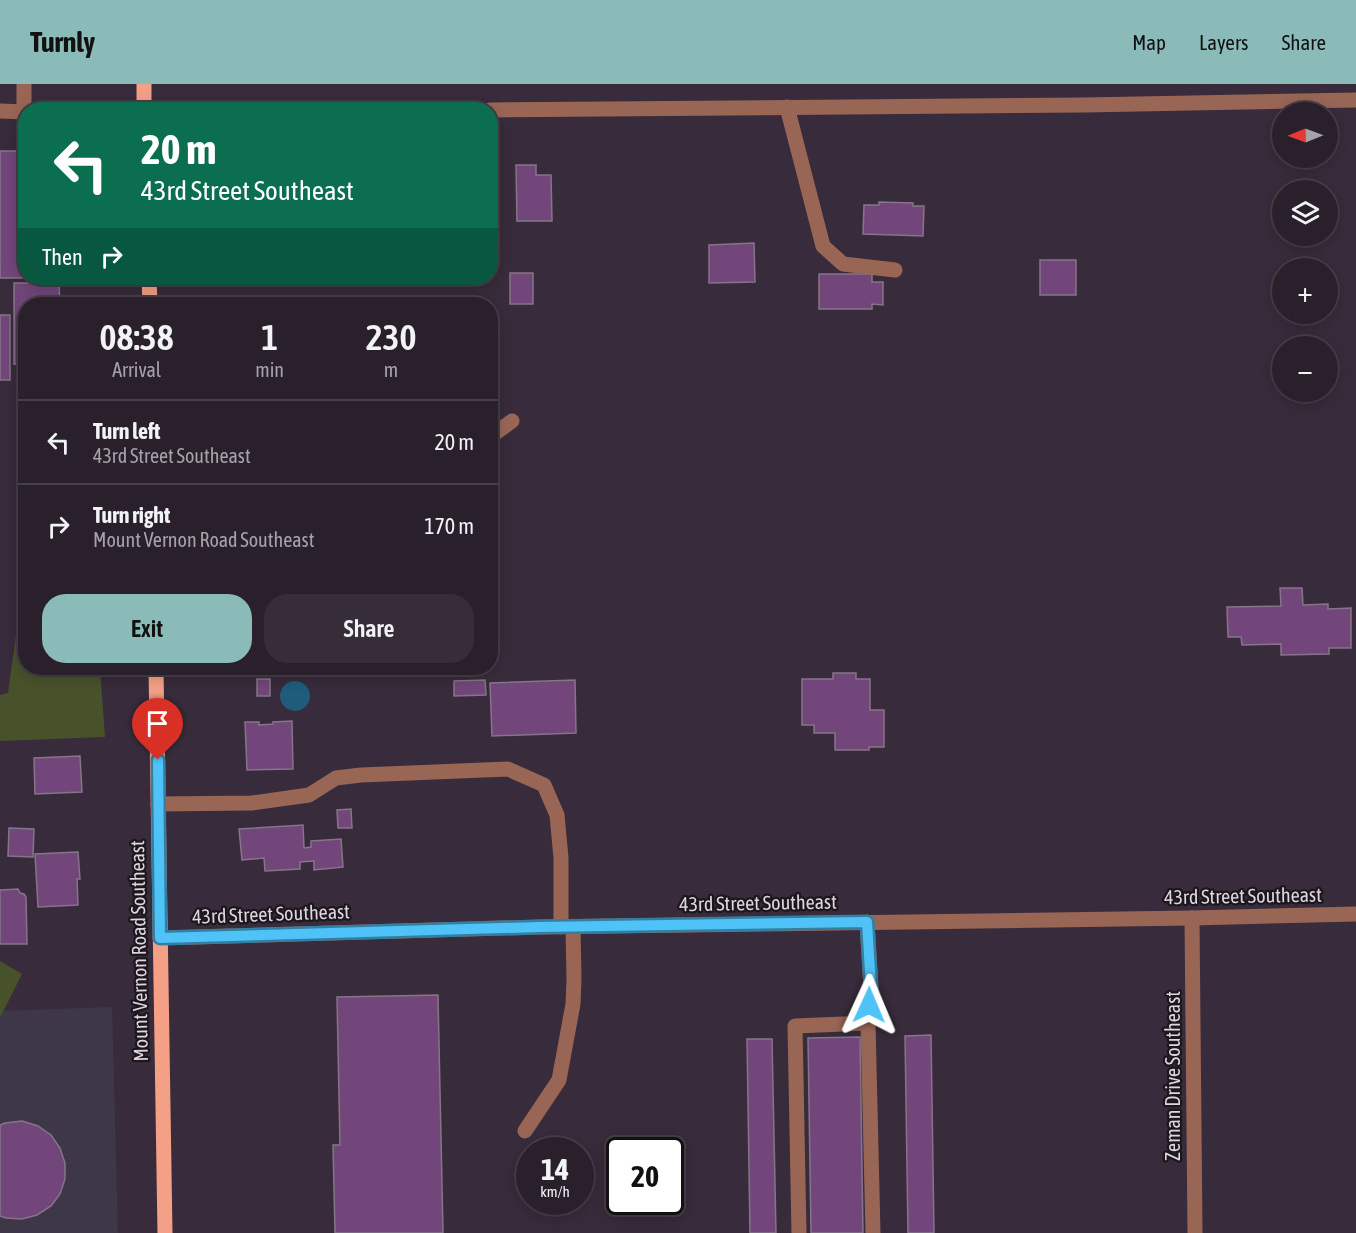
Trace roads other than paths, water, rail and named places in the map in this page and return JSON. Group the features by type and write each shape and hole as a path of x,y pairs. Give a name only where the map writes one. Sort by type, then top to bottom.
{"main road":[{"path":"144,84 144,102"},
{"name":"Mount Vernon Road Southeast","path":"156,675 165,1233"}],"street":[{"path":"24,84 25,102"},
{"path":"498,110 1096,105 1356,100"},
{"path":"787,107 823,246 843,264 895,270"},
{"path":"0,111 18,112"},
{"path":"498,431 512,421"},
{"path":"158,804 252,803 309,795 336,777 416,772 508,770 544,785 557,815 574,979 573,1004 559,1080 525,1131"},
{"name":"43rd Street Southeast","path":"160,938 567,927 1356,914"},
{"name":"Zeman Drive Southeast","path":"1192,918 1195,1233"},
{"path":"867,922 871,988 868,1023 873,1233"},
{"path":"799,1233 795,1026 868,1023"}],"water":[{"path":"295,681 301,682 309,690 309,702 301,710 295,711 289,710 281,702 280,696 281,690 289,682"}]}
